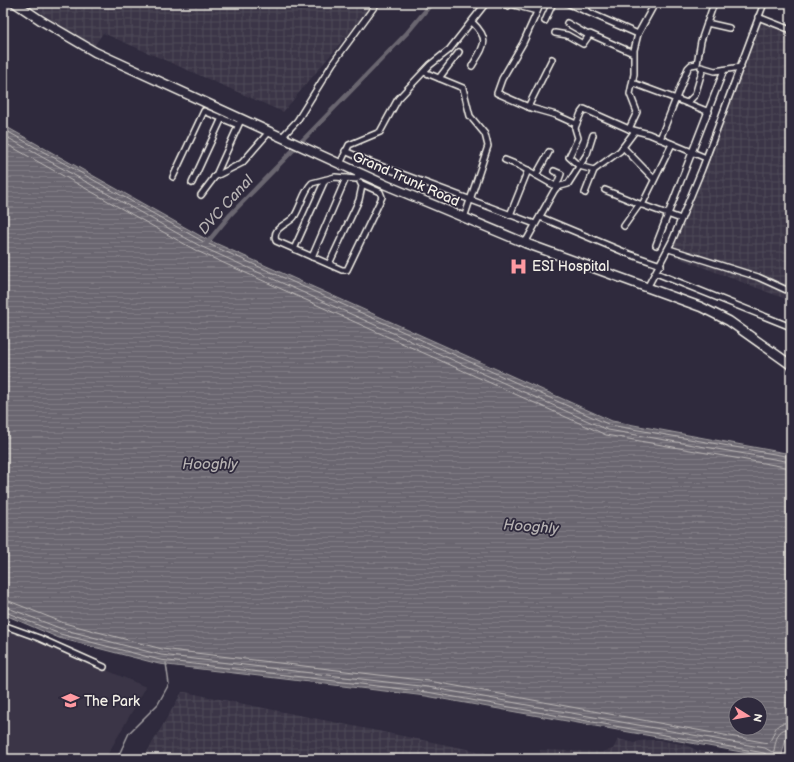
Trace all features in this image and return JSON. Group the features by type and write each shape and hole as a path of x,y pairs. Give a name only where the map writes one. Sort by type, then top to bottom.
{"main road":[{"name":"Grand Trunk Road","path":"16,3 42,21 95,52 240,122 269,132 338,163 358,176 525,242 701,308 729,321 791,365"}],"street":[{"path":"283,138 297,121 333,63 377,3"},
{"path":"338,163 349,145 377,135 380,132 398,99 424,72 449,50 486,3"},
{"path":"502,3 508,6 510,3 537,11"},
{"path":"541,3 497,91 501,96 528,107 556,115 576,124"},
{"path":"545,21 553,3"},
{"path":"567,3 638,34"},
{"path":"585,11 589,3"},
{"path":"629,129 637,112 630,98 635,65 633,53 638,34 655,3"},
{"path":"696,65 714,3"},
{"path":"647,288 668,249 681,219 706,158 764,3"},
{"path":"758,17 791,30"},
{"path":"472,22 482,32 484,37 482,48 472,66"},
{"path":"567,23 588,35 633,53"},
{"path":"707,23 729,28"},
{"path":"555,34 567,35 583,44 588,35"},
{"path":"439,78 459,52"},
{"path":"528,107 552,59"},
{"path":"660,139 688,68 691,65 696,65 714,71 741,66"},
{"path":"687,103 695,95 703,68"},
{"path":"656,245 709,112 724,70"},
{"path":"424,72 463,88 470,116 480,127 487,140 487,151 480,166 464,218"},
{"path":"633,83 709,112"},
{"path":"594,170 579,166 568,157 578,138 574,131 584,109 629,129 643,132 706,158"},
{"path":"173,177 202,113 208,112 222,118 240,122 214,178 201,195"},
{"path":"192,183 222,118"},
{"path":"586,193 594,170 623,147 635,131"},
{"path":"214,178 242,163 269,132"},
{"path":"505,160 536,174 557,187 568,184 587,154 593,135"},
{"path":"624,226 639,205 642,205 672,144"},
{"path":"623,147 654,179"},
{"path":"345,151 370,162 535,224"},
{"path":"536,174 548,152"},
{"path":"510,215 528,170"},
{"path":"525,242 557,187 561,174 554,170"},
{"path":"329,264 359,200 362,184 358,176 346,178 336,177 314,181 309,186 293,219 284,223 277,233 276,241 312,257 329,264 345,270 349,267 382,197 380,192 362,184"},
{"path":"312,257 346,178"},
{"path":"294,249 325,180"},
{"path":"605,190 681,219"},
{"path":"540,217 629,254 660,265"},
{"path":"668,249 758,277 791,292"},
{"path":"656,273 791,327"},
{"path":"3,625 39,638 104,667"}],"shaded area":[{"path":"27,3 374,3 283,112 103,33 94,46"},
{"path":"760,22 791,33 791,301 671,255"},
{"name":"The Park","path":"3,628 146,687 105,759 3,759"},
{"path":"182,692 185,692 516,759 143,759"},
{"path":"618,739 635,743 639,741 658,740 686,745 698,751 742,755 745,759 542,759 540,750 602,752 613,749"}],"water":[{"name":"Hooghly","path":"3,125 204,238 612,421 791,454 791,738 786,738 781,759 426,696 159,664 59,638 3,614"}],"waterway":[{"name":"DVC Canal","path":"206,244 230,215 407,33 432,3"},
{"path":"117,759 129,733 158,704 169,684 166,663"}],"place":[{"name":"ESI Hospital","path":"519,266"},
{"name":"The Park","path":"71,701"}]}
